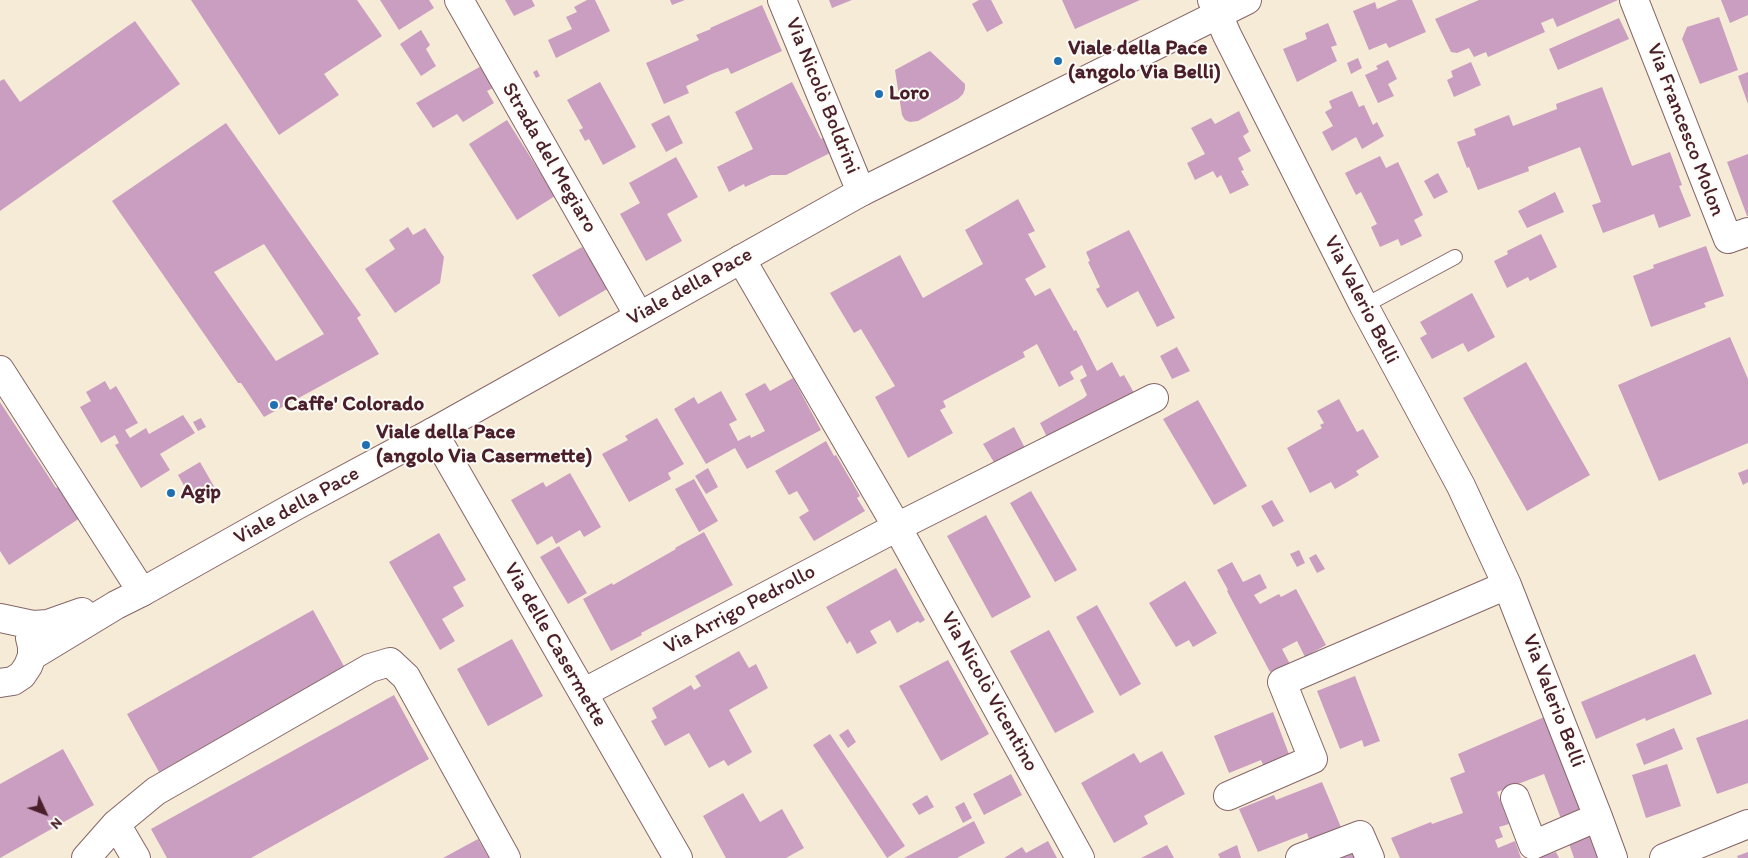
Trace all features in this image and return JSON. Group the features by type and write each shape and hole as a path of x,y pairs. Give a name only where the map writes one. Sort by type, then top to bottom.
{"street":[{"name":"Strada del Megiaro","path":"459,0 639,316"},
{"name":"Via Nicolò Boldrini","path":"782,0 861,192"},
{"name":"Viale della Pace","path":"32,656 116,604 142,592 297,505 433,432 861,192 1215,7 1247,0"},
{"name":"Via Francesco Molon","path":"1634,0 1728,239 1748,232"},
{"name":"Via Valerio Belli","path":"1215,7 1364,306 1461,486 1507,585 1613,858"},
{"name":"Via Nicolò Vicentino","path":"742,259 897,527 1080,858"},
{"path":"0,370 142,592"},
{"path":"897,527 1154,398"},
{"name":"Via delle Casermette","path":"433,432 678,858"},
{"name":"Via Arrigo Pedrollo","path":"583,693 897,527"},
{"path":"1228,796 1313,760 1282,682 1507,585"},
{"name":"Viale della Pace","path":"7,618 33,625 48,624 142,592"},
{"name":"Viale della Pace","path":"0,683 13,680 22,674 32,656 29,636 23,628 7,618"},
{"path":"86,858 116,824 156,792 370,668 390,662 406,677 506,858"},
{"path":"1515,798 1533,846 1598,817"},
{"path":"116,824 136,858"},
{"path":"1664,858 1748,824"},
{"path":"1300,858 1360,835 1370,858"}],"lane":[{"path":"1364,306 1455,257"}],"building":[{"path":"191,0 357,0 382,36 324,74 339,95 279,135"},
{"path":"380,0 429,0 434,8 399,30"},
{"path":"505,0 532,0 535,6 514,16"},
{"path":"587,0 595,0 610,31 556,58 548,40 572,29 566,17 577,12 574,7"},
{"path":"670,0 685,0 672,5"},
{"path":"829,0 852,0 832,8"},
{"path":"979,0 991,0 1003,23 987,32 972,4"},
{"path":"1062,0 1140,0 1075,29"},
{"path":"1398,0 1412,0 1426,32 1389,48 1386,43 1369,50 1353,11 1375,2 1377,9"},
{"path":"1479,0 1618,0 1557,27 1553,18 1541,23 1545,32 1488,57 1486,52 1474,57 1469,48 1457,53 1451,52 1435,19"},
{"path":"1721,0 1748,0 1748,15 1730,23"},
{"path":"762,5 782,51 731,74 728,68 714,73 686,86 689,93 664,104 646,63 699,40 696,35"},
{"path":"1719,17 1738,70 1700,84 1682,39 1687,27"},
{"path":"1619,18 1629,39 1558,70 1549,49"},
{"path":"135,21 180,84 0,211 0,81 4,79 20,102"},
{"path":"1328,23 1337,45 1331,47 1337,61 1297,82 1283,49 1307,39 1305,33"},
{"path":"421,30 430,45 426,49 436,66 421,76 400,44"},
{"path":"930,51 965,84 965,89 958,99 918,121 910,122 905,120 902,115 895,70"},
{"path":"1358,58 1362,68 1351,74 1347,63"},
{"path":"1388,60 1397,79 1388,84 1394,96 1378,103 1365,75 1378,69 1376,66"},
{"path":"1471,62 1481,85 1454,97 1447,80 1453,77 1451,71"},
{"path":"483,65 497,86 487,91 494,103 463,122 457,114 433,128 416,103"},
{"path":"537,70 540,76 536,78 533,72"},
{"path":"1748,72 1748,104 1738,76"},
{"path":"600,82 636,147 603,165 589,139 585,141 579,130 583,128 567,100"},
{"path":"792,82 821,139 830,134 838,149 786,175 771,175 745,187 744,184 729,192 717,167 753,149 735,112"},
{"path":"1602,87 1632,166 1670,152 1682,185 1679,186 1691,216 1659,228 1654,214 1603,233 1592,205 1601,202 1580,147 1528,167 1529,171 1478,190 1457,142 1476,135 1474,129 1509,115 1513,126 1557,109 1556,104"},
{"path":"1352,91 1359,107 1364,105 1373,125 1377,122 1384,136 1362,149 1356,137 1332,151 1322,132 1333,126 1325,112 1332,108 1329,101"},
{"path":"1239,111 1249,132 1243,136 1251,151 1238,158 1244,170 1241,171 1249,185 1230,194 1221,175 1217,178 1213,171 1195,180 1187,163 1205,154 1191,128 1211,118 1215,124"},
{"path":"669,115 683,143 666,152 651,124"},
{"path":"507,120 555,196 517,220 469,144"},
{"path":"226,123 361,315 357,318 379,354 264,417 241,383 238,383 112,201","holes":["264,244 324,334 276,361 214,272"]},
{"path":"1748,154 1748,216 1747,216 1727,162"},
{"path":"1380,156 1386,168 1398,162 1423,215 1414,220 1422,236 1401,246 1398,239 1380,247 1371,227 1377,224 1361,192 1356,195 1345,173"},
{"path":"676,157 698,197 667,214 682,241 646,261 620,214 640,203 629,183"},
{"path":"1438,173 1448,192 1434,199 1424,181"},
{"path":"1555,192 1564,212 1527,228 1518,211"},
{"path":"1018,199 1035,231 1028,234 1046,267 1025,279 1035,296 1050,288 1074,331 1076,330 1097,371 1112,362 1120,377 1124,375 1138,400 1050,443 1040,423 1087,395 1080,380 1087,376 1082,365 1070,372 1074,379 1059,387 1037,344 1023,352 1025,357 943,401 946,407 940,410 953,433 908,458 875,397 895,386 861,329 854,333 830,293 900,255 923,298 983,264 965,230"},
{"path":"408,227 413,235 425,228 444,257 440,283 395,313 365,269 395,249 389,240"},
{"path":"1129,230 1175,318 1157,327 1138,291 1107,308 1096,289 1100,287 1088,262 1090,261 1086,252"},
{"path":"1541,234 1557,267 1530,281 1528,277 1507,288 1494,261 1508,254 1507,251"},
{"path":"1706,246 1724,296 1704,303 1706,307 1651,327 1633,276 1654,268 1653,265"},
{"path":"582,247 609,288 559,317 532,275"},
{"path":"1472,293 1495,337 1468,352 1463,343 1432,359 1420,338 1427,334 1420,322"},
{"path":"1730,337 1748,379 1748,443 1659,481 1618,385"},
{"path":"1177,347 1190,371 1172,379 1160,356"},
{"path":"1526,362 1590,475 1527,511 1463,398"},
{"path":"793,378 821,430 747,469 735,448 706,464 674,409 694,397 698,404 721,391 737,420 729,424 738,441 750,435 751,438 765,431 745,394 765,383 770,391"},
{"path":"105,381 110,390 116,386 138,423 125,430 130,438 146,428 149,434 183,415 195,433 160,454 170,470 141,488 115,445 119,443 115,435 101,443 80,407 91,401 86,392"},
{"path":"1339,399 1357,432 1363,429 1379,457 1356,471 1359,475 1335,489 1331,482 1310,493 1287,448 1322,428 1320,425 1324,423 1317,411"},
{"path":"1198,400 1247,486 1214,505 1163,419"},
{"path":"0,402 56,488 66,482 86,514 9,565 0,551"},
{"path":"201,418 206,427 198,431 193,422"},
{"path":"657,418 684,464 668,473 671,479 629,502 602,454 628,440 625,436"},
{"path":"1014,427 1025,448 995,464 983,444"},
{"path":"826,441 860,496 857,498 865,511 814,541 799,517 809,511 797,491 789,495 775,471"},
{"path":"200,462 216,490 194,503 178,475"},
{"path":"708,468 718,487 706,494 695,476"},
{"path":"1748,469 1748,482 1743,485 1738,473"},
{"path":"570,473 601,527 584,537 580,530 556,544 552,536 537,545 511,500 543,482 546,487"},
{"path":"694,479 718,521 699,532 675,489"},
{"path":"1031,491 1077,570 1055,582 1010,503"},
{"path":"1272,500 1284,521 1273,527 1261,506"},
{"path":"986,515 1031,597 992,618 947,536"},
{"path":"704,532 733,585 641,633 642,635 611,651 583,599 612,583 613,585"},
{"path":"439,533 466,580 453,587 464,606 442,619 455,641 440,650 389,562"},
{"path":"559,546 587,593 568,604 540,557"},
{"path":"1299,550 1305,563 1297,567 1290,554"},
{"path":"1316,554 1325,569 1317,573 1309,558"},
{"path":"1232,562 1243,582 1260,574 1267,588 1254,595 1260,604 1279,594 1281,597 1296,589 1326,645 1305,657 1297,641 1282,649 1290,664 1270,672 1217,570"},
{"path":"896,568 925,620 920,623 918,621 897,633 890,620 870,631 877,643 857,654 850,641 847,644 826,607"},
{"path":"1185,581 1217,633 1193,647 1189,640 1176,647 1149,603"},
{"path":"1097,605 1141,684 1120,696 1076,617"},
{"path":"313,610 345,668 159,772 127,714"},
{"path":"1049,630 1094,712 1055,733 1010,651"},
{"path":"512,639 543,696 488,726 457,669"},
{"path":"739,651 749,668 756,664 768,688 729,710 752,752 728,766 724,760 709,768 689,733 665,746 651,721 657,718 652,708 691,685 694,690 701,686 695,676"},
{"path":"1695,654 1712,694 1646,721 1645,718 1596,739 1581,702"},
{"path":"948,660 989,734 941,761 899,686"},
{"path":"1355,676 1380,741 1364,747 1362,740 1340,749 1317,691"},
{"path":"394,695 429,759 251,858 167,858 151,829"},
{"path":"1273,712 1290,757 1264,767 1261,760 1229,773 1214,736"},
{"path":"1556,712 1593,812 1563,824 1544,774 1497,792 1509,824 1499,827 1503,837 1495,840 1498,848 1515,841 1521,858 1400,858 1391,838 1431,822 1432,824 1463,813 1450,778 1465,772 1458,754"},
{"path":"1748,719 1748,783 1717,794 1696,738"},
{"path":"1674,728 1683,749 1644,765 1636,744"},
{"path":"848,729 856,742 848,748 839,735"},
{"path":"830,734 905,846 887,858 813,745"},
{"path":"63,749 94,805 0,858 0,784"},
{"path":"1162,751 1185,794 1144,816 1148,824 1114,843 1081,783 1134,753 1140,763"},
{"path":"1667,764 1681,806 1646,818 1632,775"},
{"path":"1011,774 1022,795 984,815 973,794"},
{"path":"1322,782 1343,832 1311,846 1307,833 1258,852 1239,809 1274,795 1276,800"},
{"path":"743,793 760,822 782,809 804,848 786,858 726,858 703,816"},
{"path":"927,795 934,807 919,815 912,804"},
{"path":"964,802 972,818 963,823 955,807"},
{"path":"974,821 985,843 957,858 904,858"},
{"path":"1600,826 1605,858 1574,858 1567,838"},
{"path":"478,839 489,858 443,858"},
{"path":"1048,841 1057,858 1004,858 1022,847 1026,853"},
{"path":"1167,845 1174,858 1141,858"},
{"path":"1237,845 1241,858 1220,858 1218,854"},
{"path":"1349,847 1354,858 1322,858"},
{"path":"1556,852 1559,858 1533,858 1544,854 1544,856"},
{"path":"1748,852 1748,858 1738,858 1737,856"}],"place":[{"name":"Viale della Pace (angolo Via Belli)","path":"1058,61"},
{"name":"Loro","path":"879,94"},
{"name":"Caffe' Colorado","path":"274,405"},
{"name":"Viale della Pace (angolo Via Casermette)","path":"366,445"},
{"name":"Agip","path":"171,493"}]}
